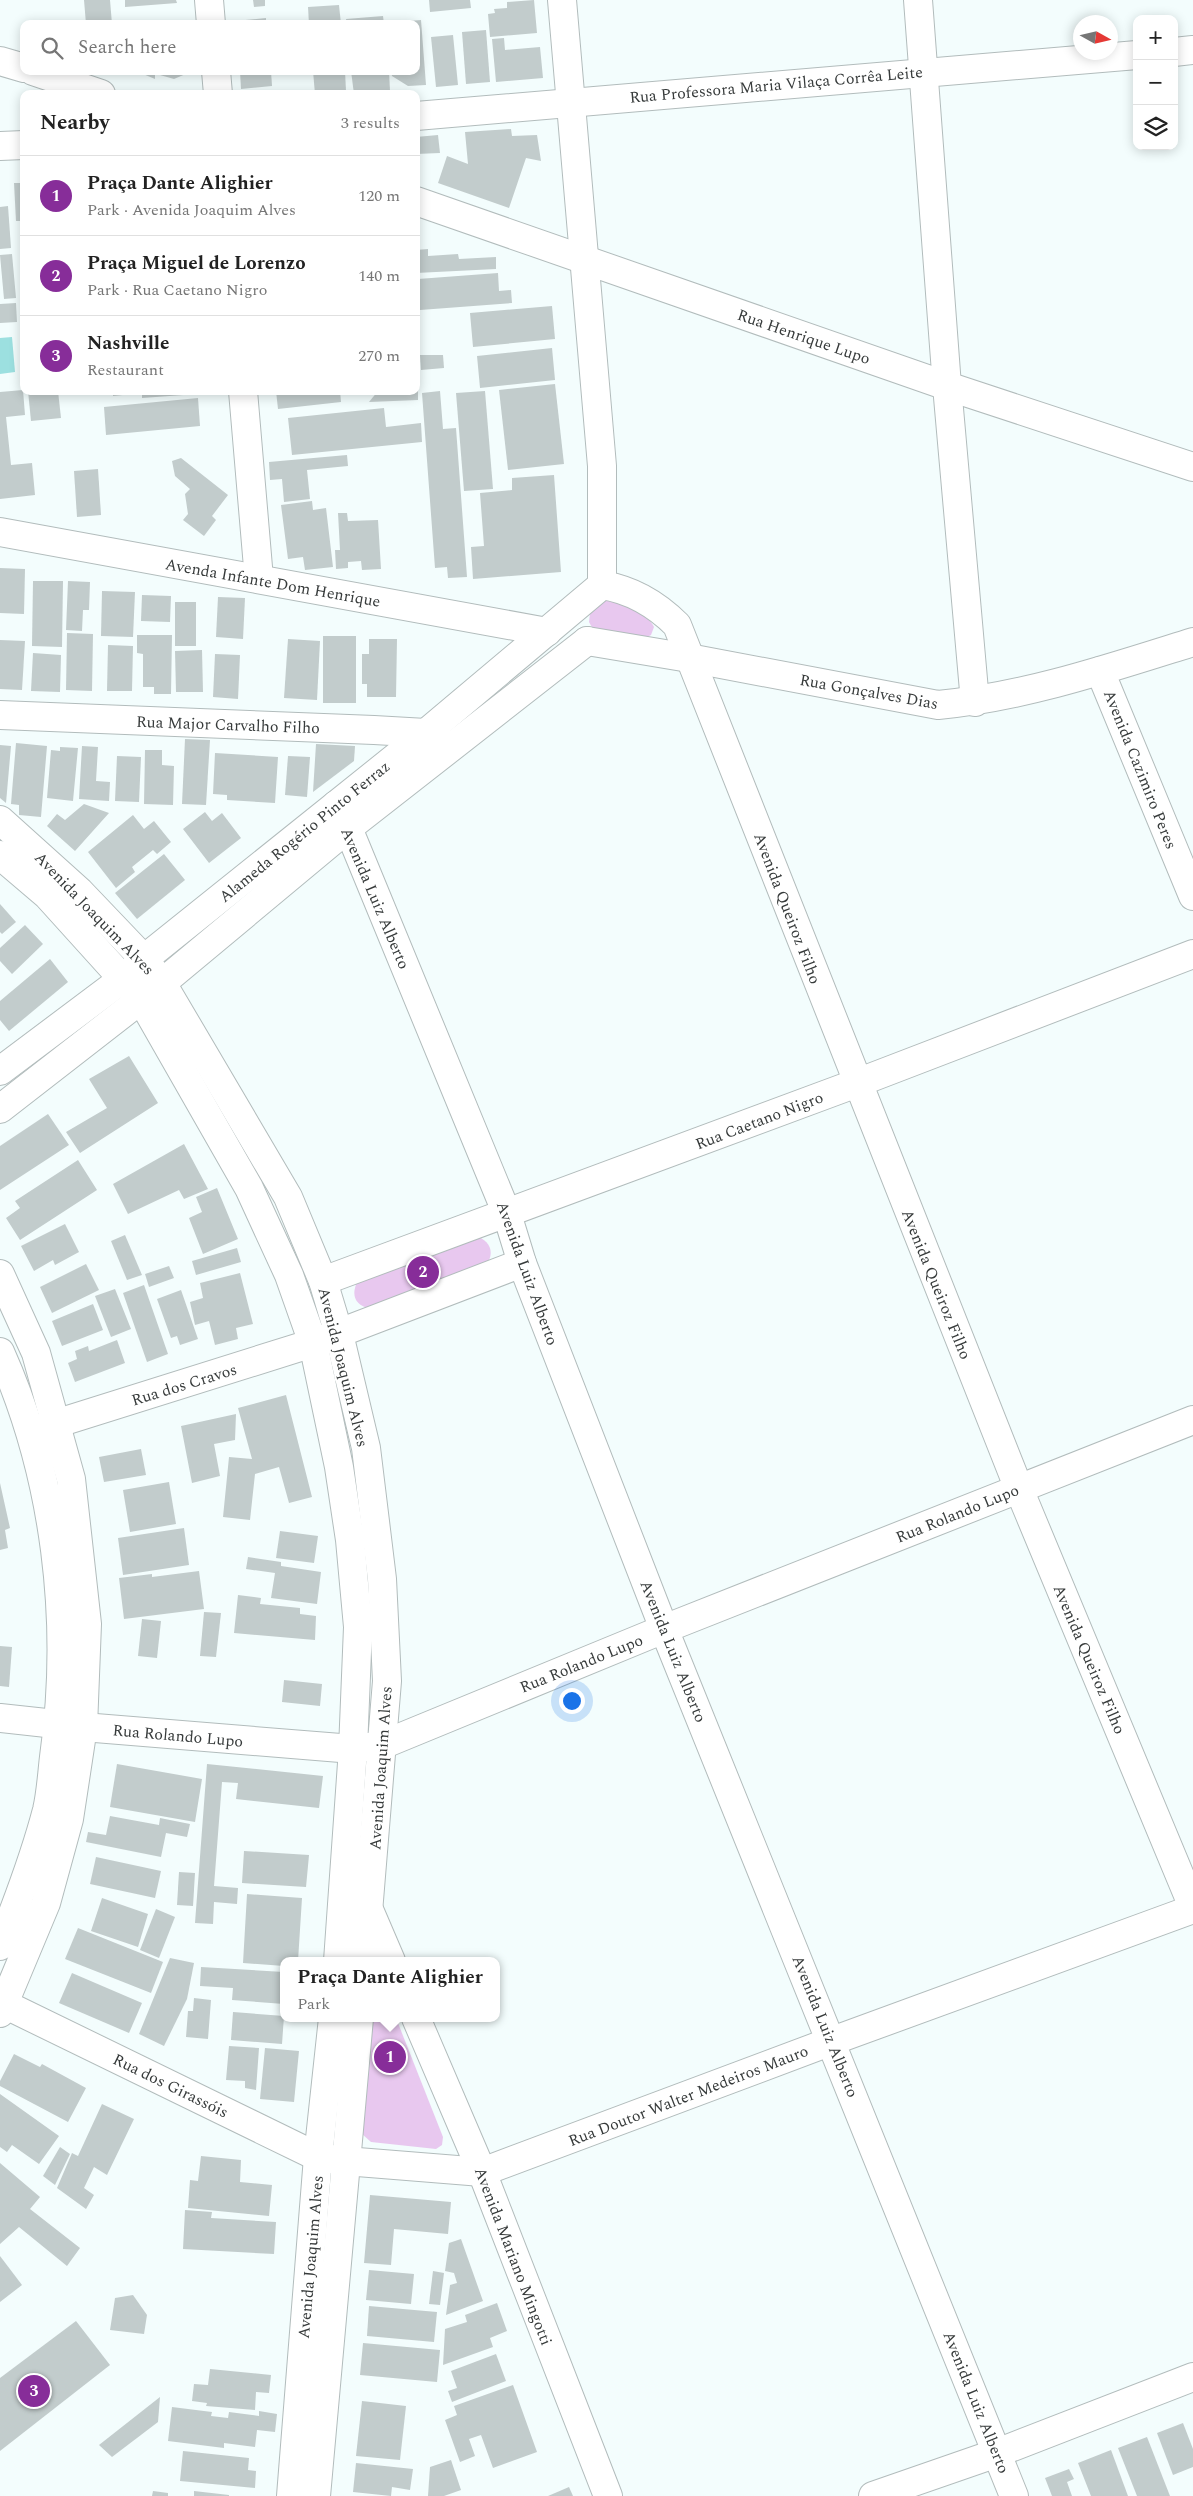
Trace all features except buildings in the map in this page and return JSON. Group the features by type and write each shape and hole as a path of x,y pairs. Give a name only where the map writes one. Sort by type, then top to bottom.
{"street":[{"path":"209,0 211,20"},
{"path":"562,0 570,103 586,260 602,466 602,585 641,597 664,612 677,625 689,658"},
{"path":"918,0 947,386 975,702"},
{"path":"1178,52 1193,50"},
{"name":"Rua Professora Maria Vilaça Corrêa Leite","path":"420,116 924,71 1133,55"},
{"path":"0,61 20,67"},
{"path":"44,75 89,90"},
{"path":"216,75 218,90"},
{"path":"0,146 20,145"},
{"name":"Rua Henrique Lupo","path":"420,202 947,386 1193,467"},
{"path":"243,395 259,579"},
{"name":"Avenda Infante Dom Henrique","path":"0,532 547,632"},
{"name":"Alameda Rogério Pinto Ferraz","path":"0,1109 151,991 342,816 426,733 602,585"},
{"path":"573,611 576,628 586,641"},
{"name":"Alameda Rogério Pinto Ferraz","path":"0,1071 124,978 144,959 342,816 451,748 586,641"},
{"name":"Rua Gonçalves Dias","path":"586,641 689,658 938,705 975,702 1100,671 1193,642"},
{"name":"Avenida Queiroz Filho","path":"689,658 1019,1489 1193,1908"},
{"name":"Avenida Cazimiro Peres","path":"1100,671 1193,896"},
{"name":"Rua Major Carvalho Filho","path":"0,715 426,733 451,748"},
{"name":"Avenida Luiz Alberto","path":"342,816 507,1214 522,1263 664,1629 832,2041 1014,2496"},
{"name":"Avenida Joaquim Alves","path":"0,820 80,892 144,959 151,991 290,1275 313,1343 339,1467 350,1540 358,1627 353,1748 338,1957"},
{"name":"Avenida Joaquim Alves","path":"0,855 47,895 124,978 151,991 288,1198 323,1281 339,1334 366,1448 382,1580 387,1681 364,1957"},
{"name":"Rua Caetano Nigro","path":"323,1281 857,1083 1193,954"},
{"path":"339,1334 522,1263"},
{"path":"0,1274 36,1353 71,1479 87,1624 71,1725 23,1886 0,1946"},
{"name":"Rua dos Cravos","path":"29,1432 339,1334"},
{"path":"0,1352 29,1432 47,1499 63,1624 71,1725 69,1819 46,1903 2,2007"},
{"name":"Rua Rolando Lupo","path":"0,1718 353,1748 382,1745 664,1629 1193,1420"},
{"name":"Rua Doutor Walter Medeiros Mauro","path":"345,2161 482,2172 1193,1908"},
{"path":"369,1911 389,1957"},
{"name":"Rua dos Girassóis","path":"2,2007 318,2157 345,2161"},
{"name":"Avenida Joaquim Alves","path":"291,2496 318,2157 334,2022"},
{"name":"Avenida Joaquim Alves","path":"316,2496 359,2022"},
{"name":"Avenida Mariano Mingotti","path":"418,2022 482,2172 608,2496"},
{"path":"873,2496 998,2453 1193,2377"}],"shaded area":[{"path":"613,600 630,607 646,617 654,627 651,635 643,639 593,629 589,622 590,613 605,601"},
{"path":"476,1236 484,1240 490,1247 490,1256 486,1265 370,1309 361,1305 356,1299 354,1292 357,1282"},
{"path":"371,2022 398,2022 443,2137 442,2145 436,2149 371,2142 361,2133"}],"water":[{"path":"12,337 15,372 0,374 0,338"}],"place":[{"name":"Praça Miguel de Lorenzo","path":"423,1272"},
{"name":"Praça Dante Alighier","path":"390,2057"},
{"name":"Nashville","path":"34,2391"}]}
